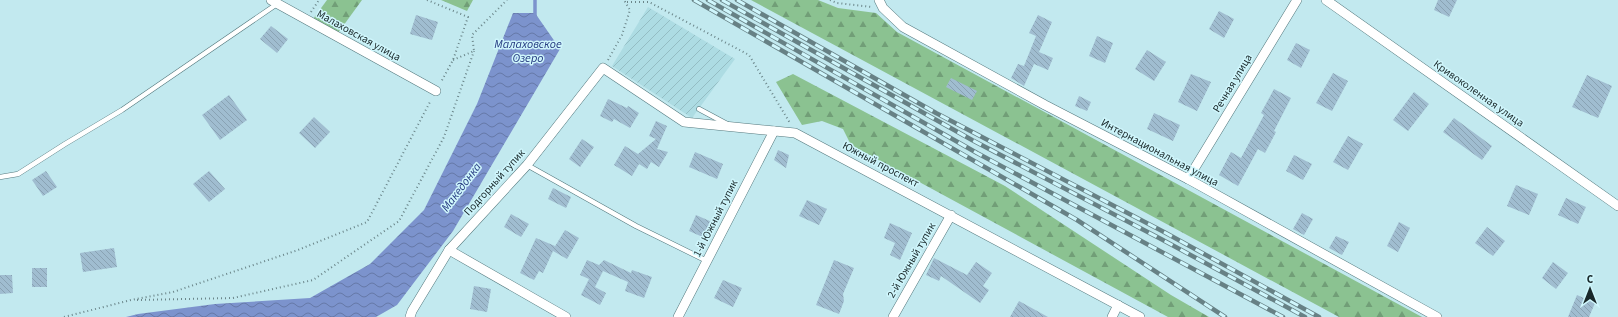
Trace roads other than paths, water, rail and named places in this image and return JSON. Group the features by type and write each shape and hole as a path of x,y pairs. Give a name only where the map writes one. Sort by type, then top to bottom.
{"street":[{"name":"Речная улица","path":"1188,179 1297,0"},
{"name":"Кривоколенная улица","path":"1326,0 1618,206"},
{"name":"Малаховская улица","path":"274,2 436,91"},
{"name":"Интернациональная улица","path":"881,4 903,27 1045,105 1188,179 1437,317"},
{"name":"Южный проспект","path":"603,68 684,122 795,133 1140,317"},
{"name":"Подгорный тупик","path":"410,317 412,311 449,250 526,165 603,68"},
{"name":"1-й Южный тупик","path":"678,317 774,130"},
{"name":"2-й Южный тупик","path":"893,317 951,215"},
{"path":"449,250 566,317"},
{"path":"1112,317 1118,306"}],"lane":[{"path":"0,177 18,174 122,110 274,2"},
{"path":"699,109 733,127"},
{"path":"526,165 636,226 707,261"}],"water":[{"name":"Малаховское Озеро","path":"513,13 535,13 560,49 453,231 397,305 376,317 126,317 138,314 215,304 310,298 370,264 424,210 477,104"}],"waterway":[{"name":"Македонка","path":"535,0 535,17"}],"railway":[{"path":"694,0 1077,220 1225,317"},
{"path":"708,0 977,153 1283,317"},
{"path":"722,0 972,140 1161,239 1305,317"},
{"path":"737,0 936,113 1164,232 1319,317"}]}
